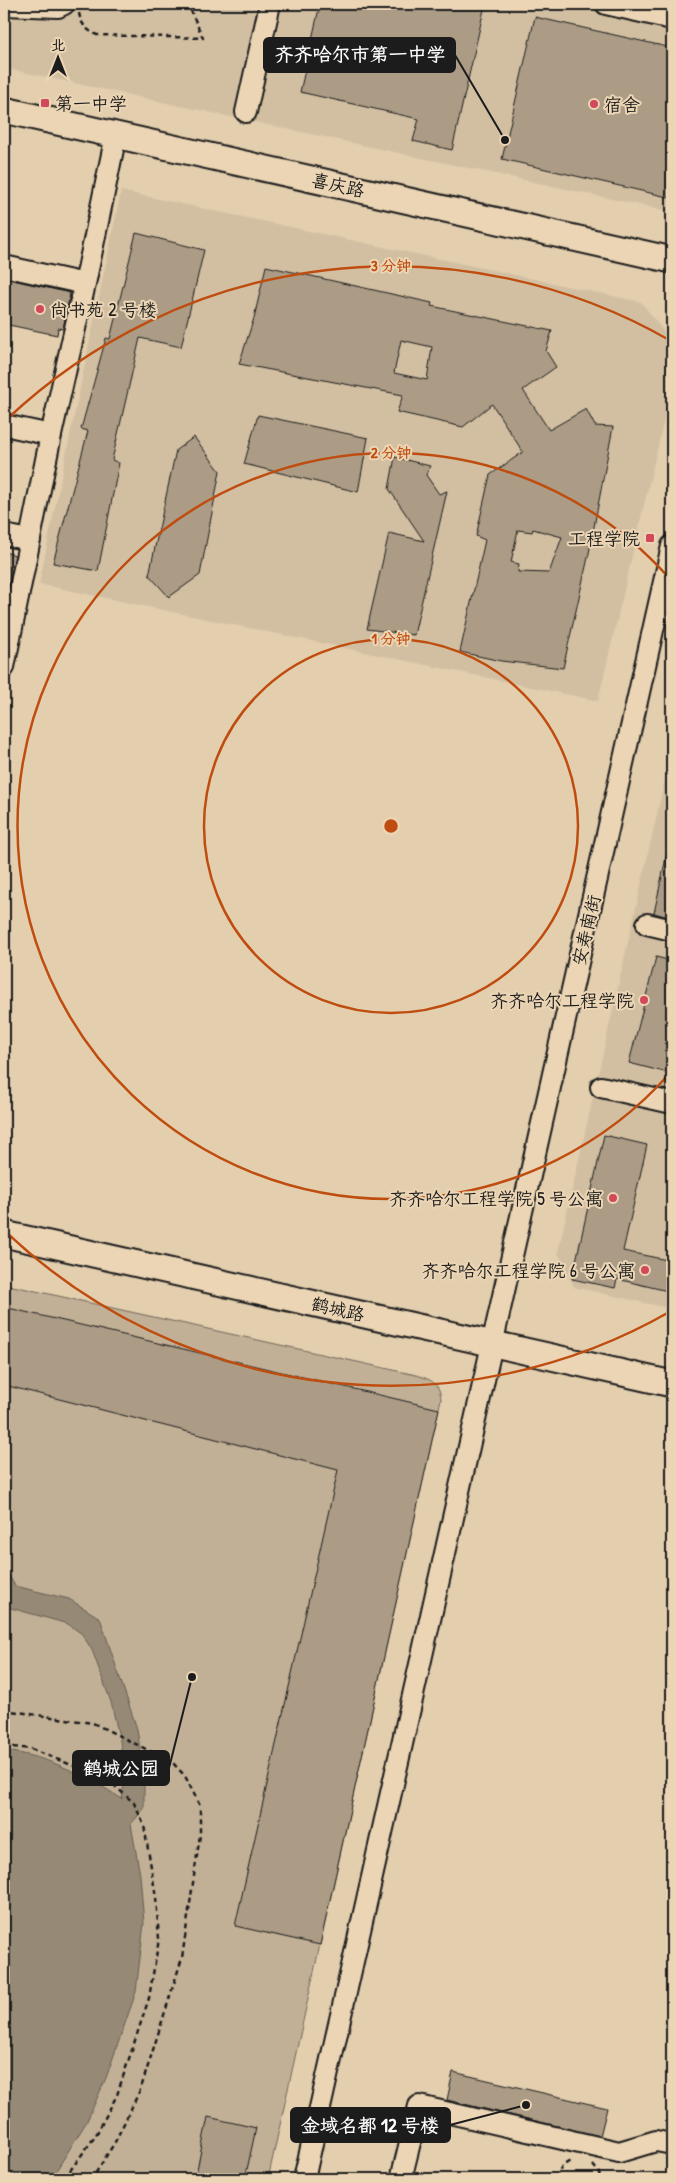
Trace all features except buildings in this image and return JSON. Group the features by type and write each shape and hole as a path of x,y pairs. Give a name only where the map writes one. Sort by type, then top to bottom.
{"main road":[{"name":"喜庆路","path":"4,110 672,260"},
{"name":"鹤城路","path":"4,1234 672,1384"}],"street":[{"path":"4,5 58,7 64,4"},
{"path":"246,112 270,4"},
{"path":"606,4 672,19"},
{"path":"4,668 51,435 116,135"},
{"path":"4,266 85,284"},
{"path":"4,425 51,435"},
{"path":"4,535 30,540"},
{"name":"安寿南街","path":"304,2179 672,546"},
{"path":"648,924 672,930"},
{"path":"601,1087 672,1103"},
{"path":"401,2179 419,2106 619,2152 656,2141 672,2144"}],"path":[{"path":"79,4 81,21 87,30 96,35 203,38 188,4"},
{"path":"4,1710 93,1722 172,1762 185,1776 200,1806 200,1835 182,1958 141,2088 115,2142 92,2179"},
{"path":"4,1746 31,1749 106,1779 134,1803 142,1820 156,1898 159,1939 149,1998 117,2095 96,2136 64,2179"},
{"path":"556,2179 562,2166 574,2159"},
{"path":"589,2162 599,2173 600,2179"}],"shaded area":[{"path":"4,4 672,4 672,212 4,68"},
{"path":"121,191 641,302 672,342 672,386 598,701 39,584"},
{"name":"齐齐哈尔工程学院","path":"672,748 672,1309 574,1287 558,1252"},
{"path":"4,1284 416,1375 426,1378 439,1389 441,1399 268,2179 4,2179"},
{"path":"4,1567 15,1586 69,1599 100,1618 137,1729 144,1786 144,1809 131,1824 140,1875 144,1923 136,1992 106,2078 87,2121 51,2179 4,2179 4,1751 35,1757 66,1768 95,1782 122,1799 125,1775 111,1702 92,1650 82,1634 68,1624 11,1608 4,1609"}],"place":[{"name":"第一中学","path":"45,103"},
{"name":"宿舍","path":"594,104"},
{"name":"齐齐哈尔市第一中学","path":"505,140"},
{"name":"尚书苑 2 号楼","path":"40,309"},
{"name":"工程学院","path":"650,538"},
{"name":"齐齐哈尔工程学院","path":"644,1000"},
{"name":"齐齐哈尔工程学院 5 号公寓","path":"613,1198"},
{"name":"齐齐哈尔工程学院 6 号公寓","path":"645,1270"},
{"name":"鹤城公园","path":"192,1677"},
{"name":"金域名都 12 号楼","path":"526,2105"}]}
